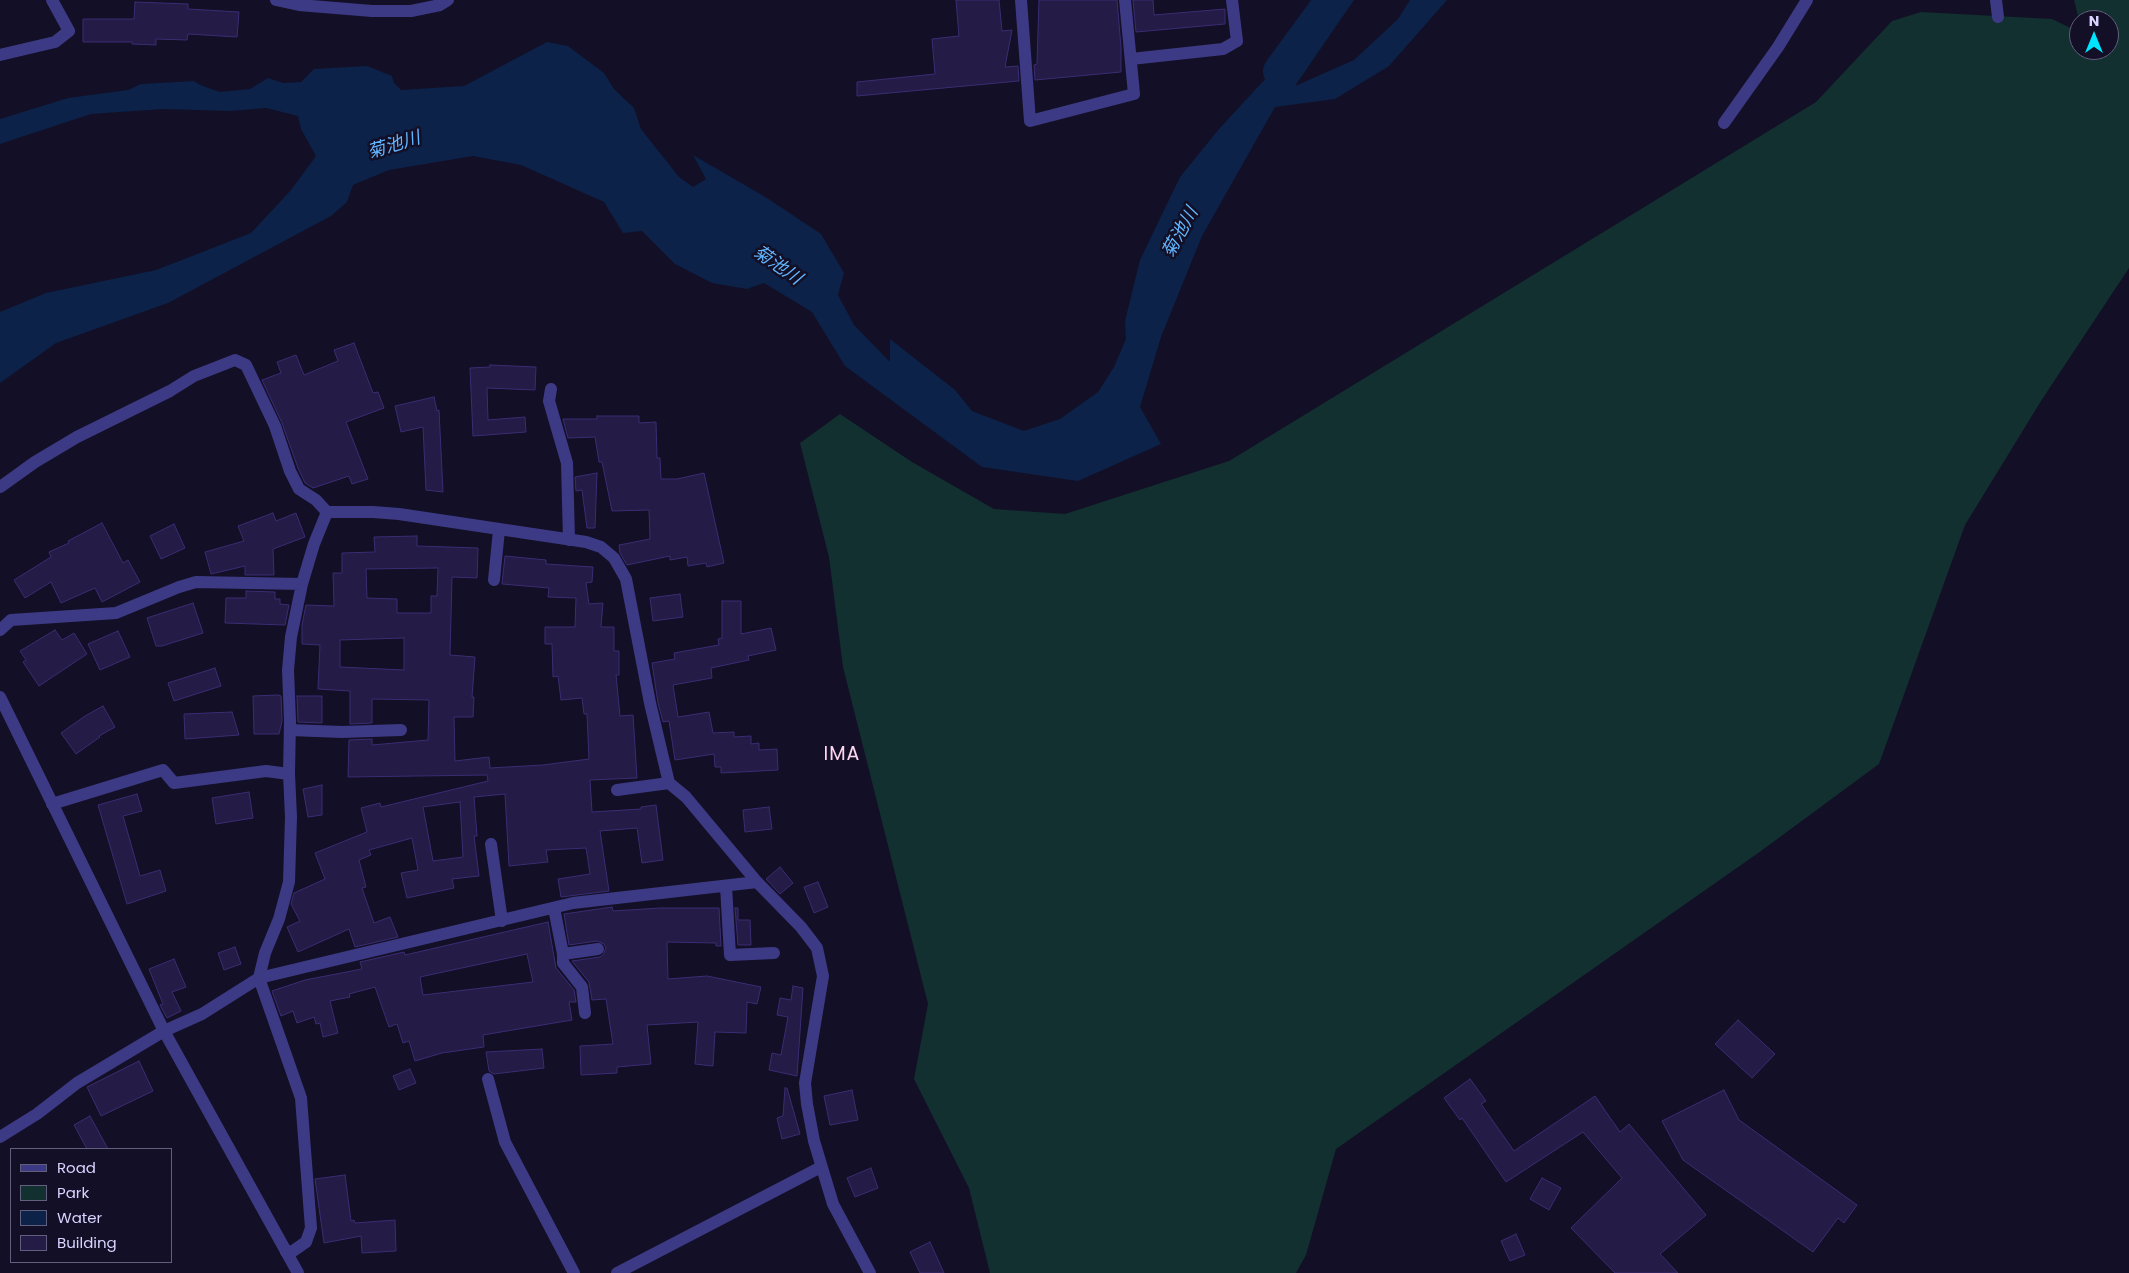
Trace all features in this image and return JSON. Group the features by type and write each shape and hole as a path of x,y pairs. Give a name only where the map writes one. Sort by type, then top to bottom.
{"street":[{"path":"0,56 54,42 69,31 52,0"},
{"path":"276,0 299,5 336,4 372,11 411,11 440,5 448,0"},
{"path":"1021,0 1030,121 1134,94 1125,0"},
{"path":"1131,58 1223,49 1237,41 1232,0"},
{"path":"1724,122 1778,47 1807,0"},
{"path":"1996,0 1998,17"},
{"path":"0,487 35,462 76,437 170,391 194,376 235,360 246,365 275,426 290,471 299,489 316,500 327,512 373,512 569,540 601,547 614,558 626,579 650,703 669,783 686,798 757,882 801,927 817,948 823,976 805,1083 812,1132 833,1204 870,1273"},
{"path":"552,389 549,401 567,464 569,540"},
{"path":"286,1252 293,1251 306,1242 311,1228 301,1098 259,978 265,953 279,919 289,882 291,817 288,670 291,637 302,584 314,544 327,512"},
{"path":"494,580 499,530"},
{"path":"0,630 11,620 116,613 179,586 196,582 302,584"},
{"path":"0,697 164,1030 298,1273"},
{"path":"290,730 342,732 402,730"},
{"path":"52,804 163,770 174,783 266,771 289,774"},
{"path":"617,790 669,783"},
{"path":"491,844 502,920"},
{"path":"0,1137 37,1114 77,1083 164,1030 202,1014 259,978 573,903 757,882"},
{"path":"726,886 730,955 774,953"},
{"path":"554,908 563,963 582,987 585,1013"},
{"path":"563,954 598,949"},
{"path":"488,1079 505,1142 574,1273"},
{"path":"617,1273 822,1167"}],"green space":[{"path":"2074,0 2129,0 2129,268 2041,401 1965,525 1879,764 1761,851 1336,1149 1306,1255 1296,1273 990,1273 969,1188 914,1079 928,1004 843,667 829,557 800,443 840,414 912,462 994,509 1065,514 1229,461 1816,102 1892,21 1921,12 2052,19 2069,27 2069,60 2119,60 2119,10 2076,10"}],"water":[{"path":"1338,0 1354,0 1295,86 1354,60 1398,19 1410,0 1447,0 1389,66 1335,99 1275,107 1202,236 1161,337 1140,407 1161,444 1078,481 982,467 845,366 812,312 764,283 747,289 712,283 675,264 642,231 623,233 604,202 521,165 473,156 389,170 353,185 347,202 331,216 168,303 56,343 0,383 0,312 46,293 156,270 251,233 291,190 316,156 301,129 298,116 266,108 230,111 163,109 91,114 0,144 0,119 68,98 128,90 141,84 194,81 220,92 250,89 268,78 283,83 301,82 314,69 367,66 392,76 394,83 401,90 464,86 547,42 568,46 604,73 614,89 634,108 641,129 679,177 693,187 706,179 693,155 767,198 821,234 844,273 838,295 854,325 890,362 890,339 955,390 972,411 1024,431 1060,419 1098,392 1114,367 1126,339 1125,321 1140,260 1180,177 1219,129"}],"building":[{"path":"956,0 999,0 1002,31 1012,30 1005,67 1018,66 1019,81 857,96 857,82 935,74 932,39 959,36"},
{"path":"1039,0 1117,0 1121,72 1035,80 1034,65 1037,64"},
{"path":"1133,0 1153,0 1154,15 1225,9 1225,24 1136,32"},
{"path":"135,2 188,4 188,9 239,12 237,37 188,34 187,40 156,39 156,45 132,44 132,42 83,42 83,19 134,19"},
{"path":"354,343 373,393 378,392 384,408 346,422 368,479 352,484 349,476 313,488 305,483 282,423 262,380 281,373 277,362 296,355 304,375 338,361 334,350"},
{"path":"490,365 536,367 535,390 487,388 488,420 525,417 526,432 473,436 470,368 490,367"},
{"path":"434,397 437,411 439,410 443,492 426,490 423,427 401,432 395,406"},
{"path":"597,416 639,416 639,423 656,422 657,458 660,458 661,479 677,479 704,473 724,563 707,567 706,563 688,566 687,557 670,560 670,556 627,565 620,553 619,545 650,539 649,510 612,511 602,462 599,462 595,437 568,438 563,419 597,419"},
{"path":"597,473 595,528 587,528 582,490 576,491 575,477"},
{"path":"273,513 276,521 296,513 305,537 273,549 274,575 245,575 245,566 211,574 205,552 244,541 238,526"},
{"path":"102,523 123,563 128,560 140,582 102,602 95,588 61,603 51,582 25,598 14,580 51,557 49,552 69,543 68,541"},
{"path":"174,524 185,548 161,559 150,536"},
{"path":"417,536 417,546 478,548 477,578 452,577 450,655 475,657 472,697 474,697 473,717 454,717 455,761 489,757 490,768 543,765 589,759 587,714 584,714 582,698 561,700 558,676 553,677 552,644 545,644 545,627 575,627 576,598 548,597 549,588 502,584 505,556 546,560 546,564 593,567 592,582 586,583 589,604 603,603 601,627 614,627 614,651 619,651 619,675 616,675 620,716 633,715 637,778 590,780 592,812 641,809 641,807 656,805 663,860 642,863 637,828 600,831 609,891 561,897 558,879 590,874 586,848 546,850 548,862 509,866 505,794 474,797 477,836 474,836 479,876 452,879 454,888 407,898 401,873 418,870 412,838 369,850 371,855 359,860 366,887 362,888 374,923 390,917 398,937 355,947 349,929 298,952 287,927 300,921 291,904 294,893 325,879 315,853 367,832 361,808 380,803 381,807 488,781 487,775 348,777 349,740 372,739 372,745 428,740 429,700 372,699 372,723 350,724 350,691 318,689 320,645 302,644 302,625 306,605 334,606 333,573 342,573 342,553 375,552 374,537","holes":["438,568 437,596 431,596 431,613 397,613 397,599 367,598 366,569","404,638 404,670 340,667 340,640","460,802 463,857 433,861 423,807"]},
{"path":"246,591 275,592 275,599 280,599 280,604 289,605 285,625 225,623 226,598 246,598"},
{"path":"680,594 683,617 653,621 650,598"},
{"path":"722,601 741,601 741,634 771,628 776,650 748,656 749,660 711,668 712,678 673,685 678,717 709,712 713,733 734,732 734,737 751,736 751,744 759,743 759,750 777,749 778,770 721,773 721,767 715,767 714,754 675,760 669,721 663,722 658,703 652,663 675,659 674,653 719,645 718,639 722,638"},
{"path":"193,603 203,633 162,646 156,646 147,618"},
{"path":"55,630 62,640 74,633 87,654 39,686 23,662 26,660 20,651"},
{"path":"118,631 130,657 100,670 88,644"},
{"path":"215,668 221,686 174,701 168,683"},
{"path":"253,696 281,696 282,721 279,734 254,734"},
{"path":"297,696 322,696 322,723 298,722"},
{"path":"103,706 115,727 99,736 76,754 61,733"},
{"path":"232,712 239,735 185,739 184,714"},
{"path":"322,785 322,815 308,817 303,789"},
{"path":"249,792 253,818 216,824 212,798"},
{"path":"137,794 142,811 123,816 140,876 160,870 166,891 127,904 98,805"},
{"path":"769,807 772,829 745,832 743,810"},
{"path":"780,867 793,883 780,894 766,879"},
{"path":"818,882 828,907 814,913 804,887"},
{"path":"612,907 613,911 660,908 719,908 721,946 716,946 716,943 667,942 668,979 707,976 761,987 757,1004 747,1002 746,1033 715,1032 713,1066 695,1064 698,1022 647,1025 651,1064 617,1067 617,1073 581,1075 580,1046 613,1044 606,999 592,1000 589,982 572,961 600,957 606,948 604,944 597,941 569,945 564,914"},
{"path":"735,908 738,908 738,920 750,920 751,945 738,945"},
{"path":"548,922 556,968 574,990 576,1002 569,1002 572,1020 483,1035 484,1047 442,1053 415,1061 409,1041 403,1043 397,1024 389,1027 375,987 349,994 350,997 330,1001 338,1033 323,1037 320,1023 316,1024 314,1017 297,1023 293,1011 281,1016 272,991 305,980 362,969 360,962 404,952 405,955","holes":["527,954 533,982 423,995 420,977"]},
{"path":"235,947 241,964 224,970 218,953"},
{"path":"174,959 186,987 172,992 181,1011 167,1018 160,1005 163,1004 149,969"},
{"path":"793,986 803,988 797,1076 769,1070 772,1053 781,1055 788,1017 777,1015 780,998 791,1000"},
{"path":"1738,1020 1775,1054 1752,1078 1715,1044"},
{"path":"542,1049 544,1068 494,1074 489,1071 486,1052"},
{"path":"139,1061 153,1091 101,1116 87,1087"},
{"path":"410,1069 416,1083 399,1090 393,1076"},
{"path":"1470,1079 1486,1101 1481,1104 1514,1151 1595,1096 1620,1132 1629,1124 1706,1215 1660,1254 1678,1273 1615,1273 1571,1228 1622,1178 1583,1132 1506,1182 1462,1118 1460,1120 1444,1098"},
{"path":"785,1088 787,1088 800,1134 782,1139 777,1118 783,1116"},
{"path":"852,1090 858,1120 830,1125 824,1096"},
{"path":"1724,1090 1739,1120 1857,1205 1844,1223 1838,1218 1813,1252 1683,1160 1662,1121"},
{"path":"90,1116 107,1148 86,1148 74,1125"},
{"path":"871,1168 878,1188 855,1197 847,1178"},
{"path":"345,1175 351,1221 354,1220 355,1223 395,1220 396,1251 362,1253 361,1236 324,1243 315,1179"},
{"path":"1542,1178 1561,1188 1549,1210 1530,1199"},
{"path":"1516,1234 1525,1255 1510,1261 1501,1241"},
{"path":"930,1242 944,1273 920,1273 910,1252"}],"waterway":[{"name":"菊池川","path":"1279,71 1331,0"}],"district":[{"name":"IMA","path":"842,755"}]}
